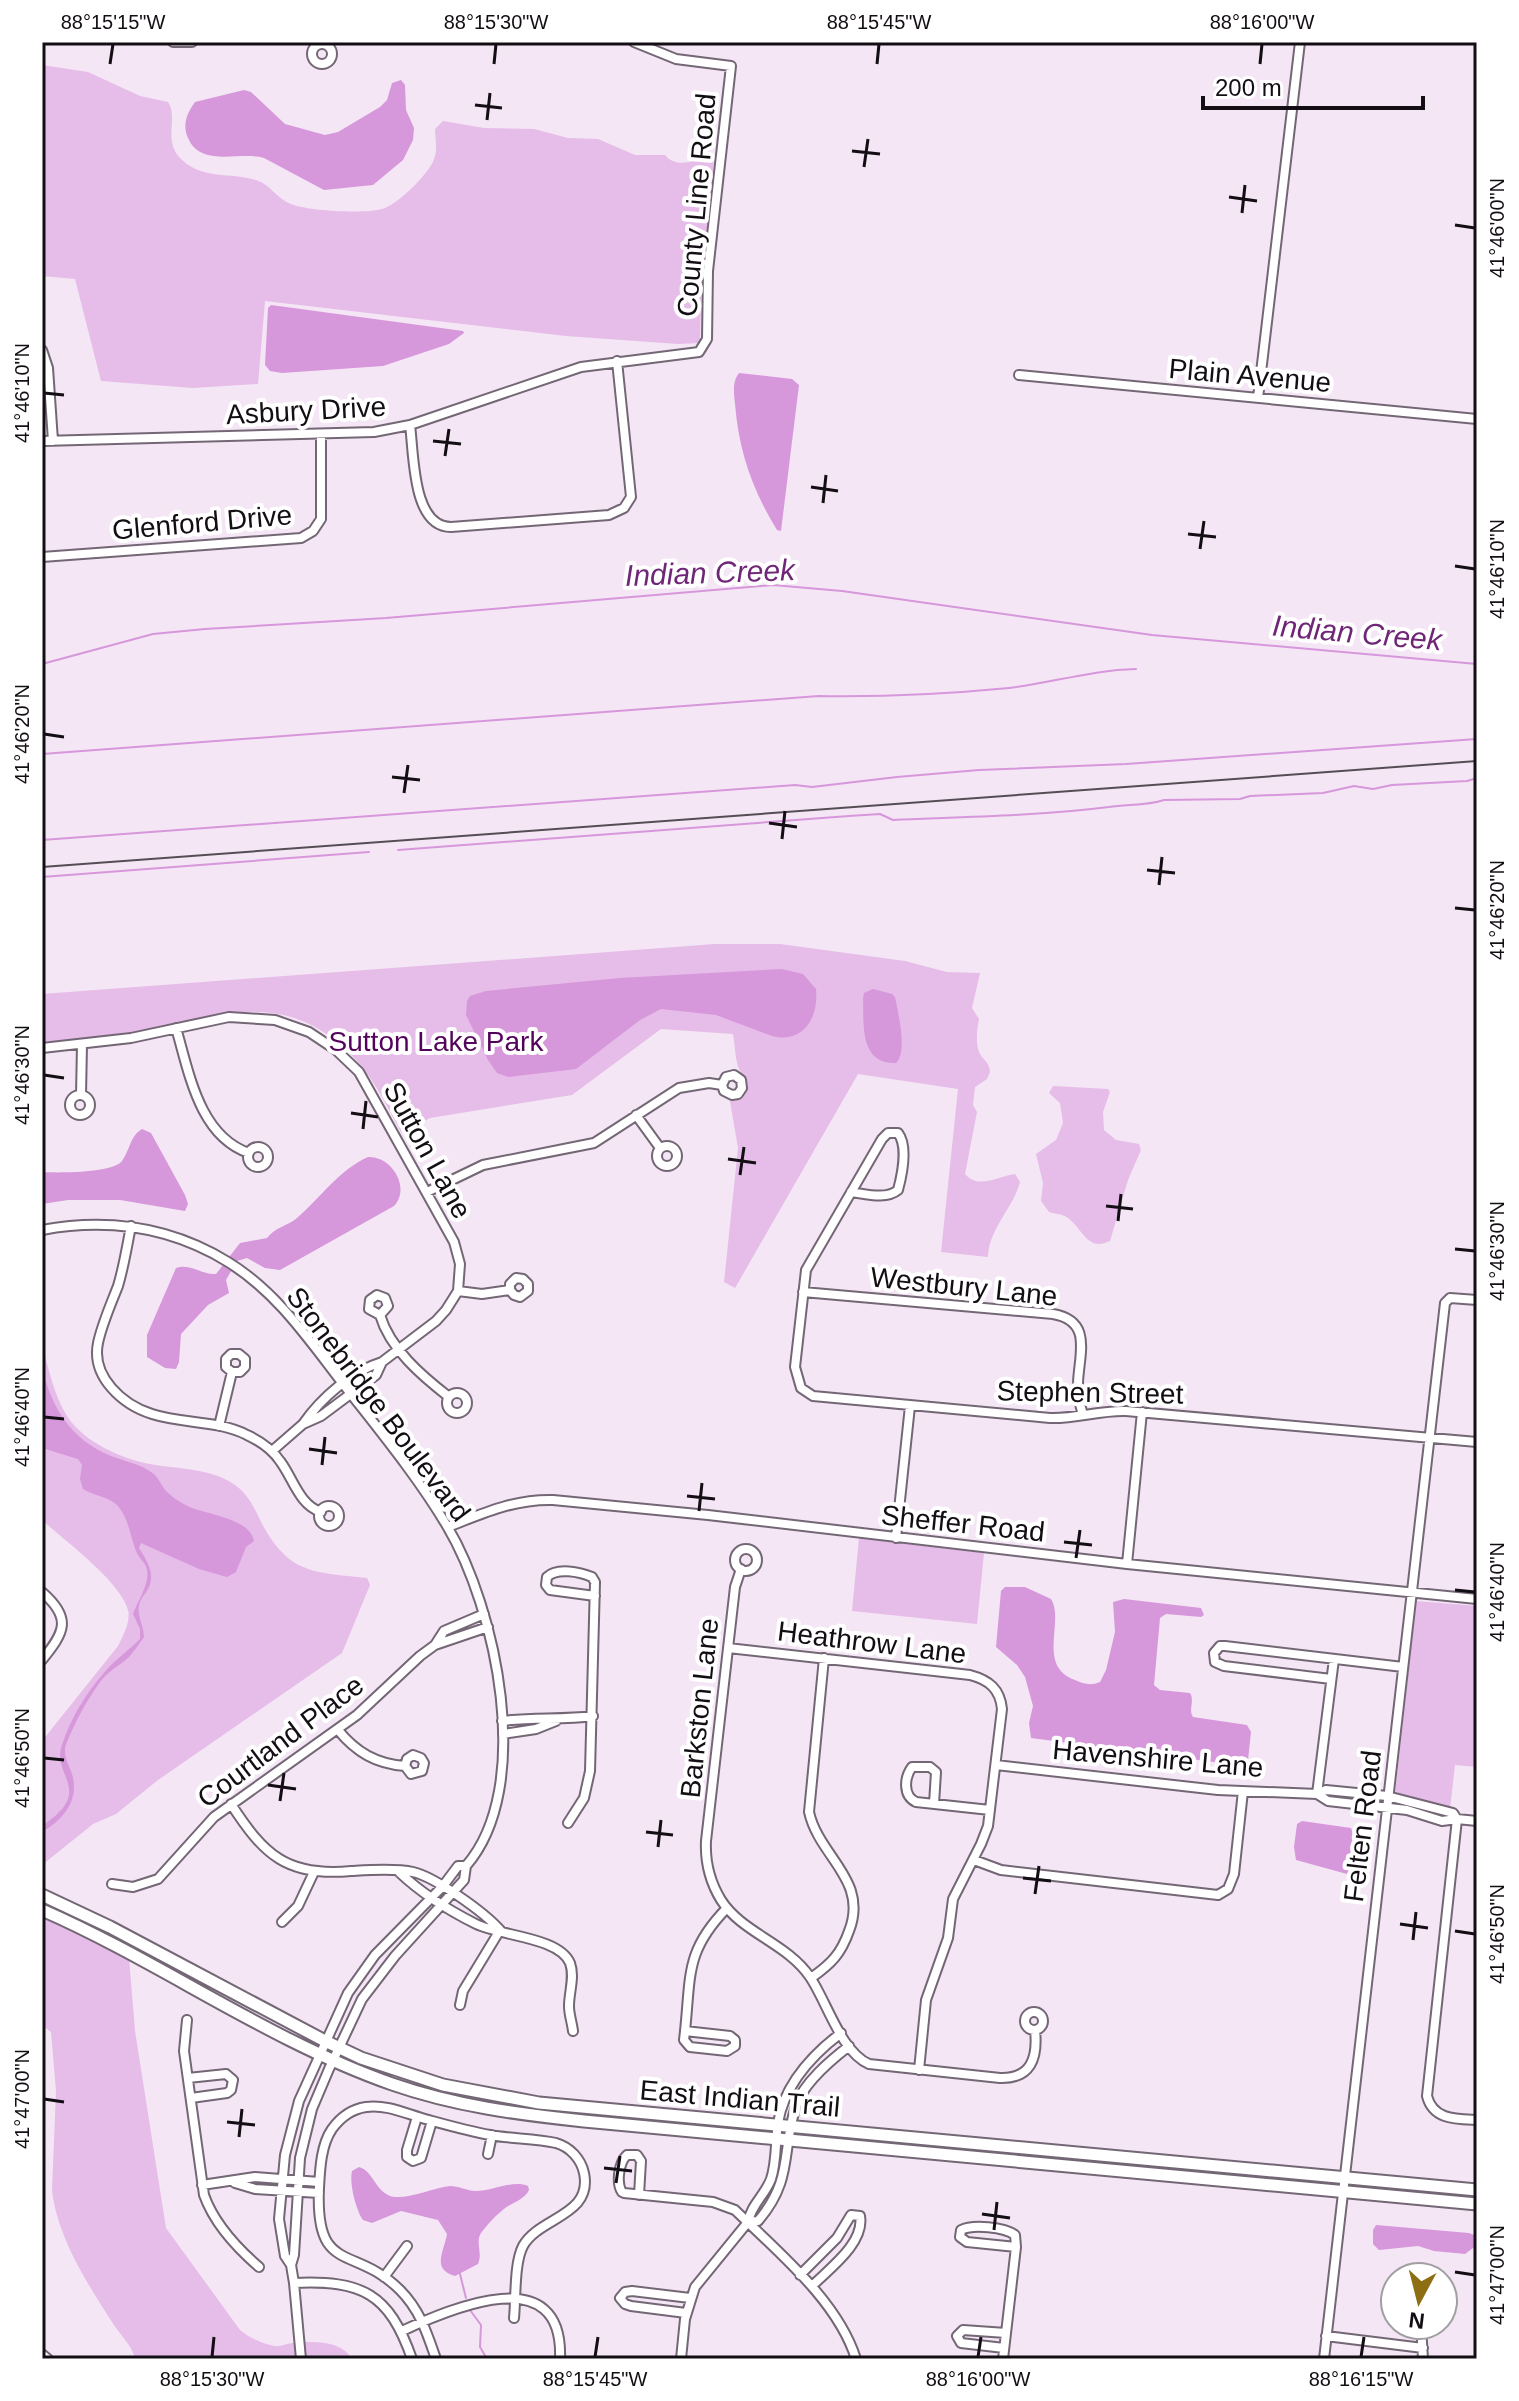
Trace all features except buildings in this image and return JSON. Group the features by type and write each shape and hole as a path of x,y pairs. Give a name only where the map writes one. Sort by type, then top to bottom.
{"main road":[{"name":"East Indian Trail","path":"42,1895 134,1939 339,2048 395,2071 502,2098 1477,2190"},
{"name":"East Indian Trail","path":"42,1910 104,1939 333,2060 411,2090 493,2110 777,2140 1477,2204"}],"street":[{"path":"173,42 192,42"},
{"name":"County Line Road","path":"634,42 676,59 731,66 708,271 707,339 703,348"},
{"path":"1258,398 1300,42"},
{"name":"Asbury Drive","path":"42,441 374,432 410,425 551,375 617,361 694,354 703,348"},
{"path":"42,350 48,368 53,441"},
{"path":"410,425 423,509 437,525 451,527 609,515 624,508 631,497 617,361"},
{"name":"Plain Avenue","path":"1019,375 1477,419"},
{"name":"Glenford Drive","path":"42,557 301,538 313,531 321,519 321,434"},
{"name":"Sutton Lane","path":"42,1048 131,1038 245,1016 284,1022 322,1039 359,1072 427,1192 456,1247 460,1264 458,1291"},
{"path":"176,1028 195,1093 204,1112 236,1147 249,1153"},
{"path":"81,1095 82,1045"},
{"path":"427,1192 483,1165 594,1143 679,1088 709,1083 722,1085"},
{"path":"636,1115 660,1148"},
{"name":"Stephen Street","path":"851,1192 885,1196 895,1194 903,1147 902,1137 898,1133 888,1133 882,1139 808,1263 795,1367 801,1388 821,1398 1050,1418 1105,1411 1142,1412 1477,1442"},
{"name":"Stonebridge Boulevard","path":"42,1230 88,1224 131,1226 176,1237 225,1260 279,1304 344,1384 448,1527 465,1562 488,1627 503,1734 498,1796 486,1833 466,1866 466,1877 395,1956 362,1999 333,2060 312,2109 297,2180 291,2265"},
{"path":"131,1226 123,1267 99,1340 97,1359 112,1389 135,1407 161,1416 245,1434 272,1451 305,1502 321,1512"},
{"path":"272,1451 303,1424 315,1407 344,1384 368,1366 382,1362 436,1321 458,1291 482,1294 510,1290"},
{"name":"Westbury Lane","path":"803,1292 1066,1317 1076,1326 1081,1339 1078,1384 1083,1415"},
{"name":"Felten Road","path":"1324,2359 1445,1303 1448,1299 1477,1300"},
{"path":"380,1315 383,1326 398,1349 449,1397"},
{"path":"303,1424 321,1416 376,1375 382,1362"},
{"path":"219,1426 232,1372"},
{"path":"896,1538 910,1406"},
{"path":"1127,1564 1142,1412"},
{"name":"Sheffer Road","path":"448,1527 507,1504 553,1500 1127,1564 1477,1599"},
{"name":"Barkston Lane","path":"741,1569 735,1587 705,1852 709,1875 727,1908 785,1950 811,1978 849,2046 859,2059 869,2064 1000,2078 1016,2077 1026,2072 1033,2061 1035,2030"},
{"path":"568,1823 581,1804 588,1782 593,1716 595,1596 595,1579 588,1575 554,1571 546,1579 550,1590 595,1596"},
{"path":"42,1592 59,1608 63,1623 59,1639 42,1660"},
{"name":"Courtland Place","path":"435,1645 444,1631 484,1614"},
{"name":"Courtland Place","path":"112,1884 133,1887 158,1879 208,1822 338,1730 410,1664 435,1645 488,1627"},
{"path":"1331,1679 1219,1665 1215,1662 1214,1653 1220,1646 1225,1646 1403,1667"},
{"name":"Heathrow Lane","path":"728,1648 970,1675 987,1681 999,1694 1002,1709 985,1835 955,1892 948,1938 928,1994 919,2070"},
{"path":"1273,1672 1276,1652"},
{"path":"811,1978 831,1964 842,1950 855,1906 852,1891 809,1812 824,1658"},
{"path":"1317,1794 1334,1659"},
{"path":"503,1734 593,1716"},
{"path":"502,1721 537,1717 556,1721"},
{"path":"338,1730 360,1752 388,1764 405,1766"},
{"name":"Havenshire Lane","path":"996,1765 1218,1790 1317,1794 1326,1790 1387,1796 1453,1813 1457,1819"},
{"path":"934,1804 936,1772 930,1767 912,1767 906,1787 909,1798 934,1804 990,1810"},
{"path":"974,1860 1001,1870 1218,1895 1228,1889 1234,1874 1243,1791"},
{"name":"Havenshire Lane","path":"1317,1794 1328,1801 1415,1812 1442,1821 1477,1821"},
{"path":"231,1804 248,1831 270,1854 293,1866 314,1872 416,1872 443,1886 485,1915 500,1930"},
{"path":"1457,1819 1427,2096 1437,2113 1455,2119 1477,2120"},
{"name":"Stonebridge Boulevard","path":"301,2359 294,2283 291,2265 285,2256 281,2229 285,2155 299,2101 348,1993 367,1965 443,1886 458,1866 466,1866"},
{"path":"282,1922 298,1906 314,1872"},
{"path":"399,1872 431,1897 478,1925 554,1946 567,1958 572,1974 569,2007 573,2031"},
{"path":"685,2031 730,2036 735,2040 735,2046 727,2051 690,2047 684,2043 685,2031 692,1962 696,1948 709,1927 727,1908"},
{"path":"460,2005 463,1991 500,1930"},
{"path":"187,2020 183,2042 205,2199 239,2249 259,2267"},
{"path":"681,2359 686,2313 700,2278 748,2222 750,2211 769,2184 782,2108 794,2084 818,2052 841,2033"},
{"path":"748,2222 758,2221 778,2192 785,2173 799,2100 826,2064 849,2046"},
{"path":"188,2078 226,2074 233,2080 227,2093 191,2098"},
{"path":"436,2359 423,2321 402,2292 384,2277 344,2258 330,2247 319,2222 319,2182 328,2136 341,2118 352,2111 362,2107 381,2107 492,2135 557,2143 575,2155 585,2179 581,2197 572,2210 536,2231 523,2246 514,2318"},
{"path":"417,2117 407,2150 407,2157 413,2161 421,2158 432,2121"},
{"path":"488,2154 492,2135"},
{"path":"639,2195 641,2161 637,2155 627,2155 621,2162 619,2189 624,2193 639,2195 721,2203 735,2210 812,2286 844,2330 856,2359"},
{"path":"202,2185 255,2177 319,2182"},
{"path":"234,2182 255,2189 319,2193"},
{"path":"800,2275 837,2238 851,2215 860,2216 861,2223 850,2247 812,2286"},
{"path":"1003,2359 1016,2244 1015,2235 1009,2231 970,2227 961,2230 960,2237 967,2242 1016,2244"},
{"path":"384,2277 407,2246"},
{"path":"294,2283 326,2282 354,2287 382,2304 402,2331 412,2359"},
{"path":"686,2313 631,2306 620,2298 625,2292 632,2291 690,2298"},
{"path":"402,2331 474,2302 516,2297 539,2307 555,2324 560,2338 560,2359"},
{"path":"1004,2348 961,2343 957,2336 963,2330 1006,2333"},
{"path":"1326,2336 1423,2348"},
{"path":"1422,2341 1423,2359"},
{"path":"42,2354 48,2359"}],"green space":[{"path":"42,65 88,72 140,96 168,102 172,115 172,144 175,152 189,166 207,173 256,180 286,202 310,208 374,211 388,207 404,196 431,165 436,152 435,129 443,121 484,128 534,129 568,138 598,139 635,155 665,155 682,163 714,158 701,288 700,343 566,336 265,301 258,384 193,388 101,381 75,279 42,276"},
{"name":"Sutton Lake Park","path":"715,944 780,944 905,961 947,972 980,973 972,1008 979,1019 978,1051 990,1072 987,1079 975,1087 973,1105 977,1112 965,1174 982,1182 1015,1174 1020,1182 992,1237 988,1257 941,1252 958,1089 858,1074 735,1288 724,1282 738,1148 730,1101 742,1099 747,1086 738,1065 733,1034 661,1029 572,1095 430,1118 402,1134 376,1087 357,1061 329,1036 301,1020 273,1013 244,1012 215,1015 122,1035 42,1042 42,994"},
{"path":"1053,1086 1108,1089 1110,1092 1103,1112 1104,1130 1116,1140 1139,1144 1141,1150 1128,1180 1110,1241 1102,1244 1086,1238 1068,1218 1049,1212 1041,1201 1043,1183 1036,1154 1056,1140 1063,1123 1060,1103 1049,1093"},
{"path":"42,1347 64,1411 93,1441 134,1460 198,1471 224,1479 246,1495 271,1539 293,1561 318,1572 367,1578 370,1585 342,1653 158,1780 116,1814 93,1824 42,1865 42,1741 118,1646 129,1614 123,1599 103,1574 42,1520"},
{"path":"859,1538 984,1553 977,1624 852,1611"},
{"path":"1416,1601 1477,1606 1477,1767 1455,1765 1450,1809 1395,1794"},
{"path":"42,1899 86,1920 312,2040 42,1905"},
{"path":"42,1916 129,1957 135,2031 166,2228 243,2333 275,2346 301,2342 326,2343 341,2348 352,2359 135,2359 132,2349 102,2307 75,2260 55,2209 52,2191 56,2091 51,2032 42,2025"},
{"path":"346,2060 389,2077 519,2105 769,2131 551,2114 452,2097 394,2080"},
{"path":"804,2136 908,2141 1104,2160 1104,2165"}],"shaded area":[{"path":"401,80 405,85 406,110 414,128 413,140 403,160 373,185 324,190 264,158 202,153 194,147 186,133 186,119 195,102 244,90 251,92 285,124 325,135 338,132 380,107 387,100 392,83"},
{"path":"271,305 464,333 449,344 383,366 282,373 270,371 265,365 268,308"},
{"path":"739,373 792,379 799,385 781,531 777,530 760,500 743,454 734,392"},
{"path":"782,969 803,974 816,989 812,1019 792,1036 772,1036 716,1015 661,1009 640,1020 576,1069 508,1077 497,1073 466,1015 470,996 486,991 620,978"},
{"path":"873,989 895,997 902,1042 900,1058 896,1063 875,1057 866,1041 863,998 864,993"},
{"path":"142,1129 151,1133 185,1195 188,1204 185,1211 120,1200 68,1200 42,1204 42,1172 85,1171 117,1165"},
{"path":"368,1157 385,1162 396,1174 400,1191 394,1206 280,1270 265,1268 247,1258 237,1261 226,1280 229,1293 208,1305 181,1334 176,1369 165,1368 147,1357 147,1335 176,1268 186,1267 216,1274 240,1243 267,1238 293,1221 339,1176"},
{"path":"42,1368 51,1396 65,1421 85,1441 111,1456 147,1469 169,1494 185,1505 237,1523 251,1534 254,1541 246,1547 236,1572 227,1577 199,1569 141,1543 139,1548 150,1568 151,1578 139,1606 144,1637 129,1657 103,1678 78,1718 65,1750 74,1781 72,1799 57,1821 42,1832 42,1826 58,1813 69,1793 60,1756 74,1717 107,1669 140,1639 140,1629 133,1614 148,1574 117,1505 83,1489 80,1479 82,1465 78,1459 42,1448"},
{"path":"1005,1587 1025,1587 1051,1599 1057,1665 1063,1673 1087,1684 1100,1682 1106,1670 1115,1632 1113,1602 1124,1599 1201,1608 1204,1615 1201,1617 1166,1614 1160,1618 1154,1685 1160,1690 1190,1693 1193,1717 1247,1725 1251,1732 1248,1760 1242,1764 1229,1764 1031,1738 1029,1723 1033,1706 1025,1677 1017,1665 996,1647 1001,1591"},
{"path":"1302,1821 1351,1828 1354,1851 1347,1874 1296,1860 1297,1824"},
{"path":"359,2167 383,2192 395,2197 450,2186 474,2191 522,2184 529,2190 498,2214 481,2233 478,2264 455,2276 443,2269 441,2264 447,2234 438,2220 401,2211 372,2223 363,2220 351,2182 352,2171"},
{"path":"1376,2225 1469,2233 1477,2236 1477,2245 1465,2254 1418,2246 1379,2250 1373,2244"}],"waterway":[{"name":"Indian Creek","path":"42,664 153,634 386,618 773,585 842,591 1152,635 1477,664"},
{"path":"42,754 819,696 986,690 1136,669"},
{"path":"42,840 795,785 812,787 979,770 1126,764 1477,739"},
{"path":"398,850 880,814 893,820 1028,814 1164,800 1240,799 1323,793 1354,786 1373,789 1477,778"},
{"path":"42,877 369,852"},
{"path":"460,2274 466,2298"},
{"path":"470,2310 481,2325 480,2347 487,2359"}],"railway":[{"path":"42,867 1477,761"}]}
